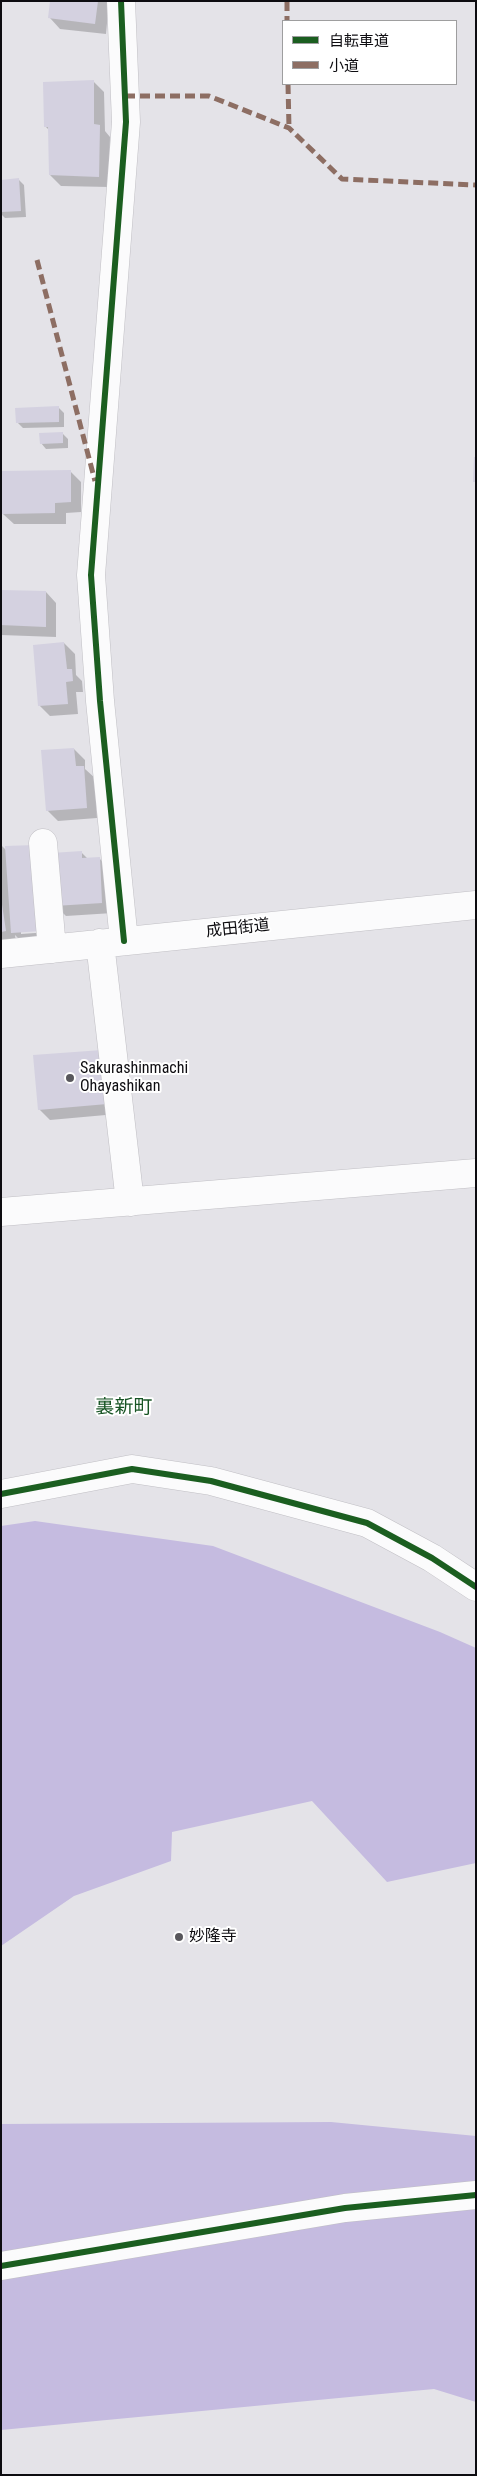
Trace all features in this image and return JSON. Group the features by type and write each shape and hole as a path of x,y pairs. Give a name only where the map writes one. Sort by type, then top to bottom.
{"street":[{"path":"121,1 126,122 91,575 100,701 112,942 130,1202"},
{"path":"43,843 52,949"},
{"name":"成田街道","path":"1,954 476,905"},
{"path":"1,1212 476,1172"},
{"path":"1,1494 132,1469 211,1481 367,1523 432,1558 476,1587"},
{"path":"1,2266 345,2208 476,2195"}],"shaded area":[{"path":"35,1521 213,1546 440,1632 476,1648 476,1863 387,1882 312,1801 172,1832 171,1861 74,1896 1,1946 1,1526"},
{"path":"331,2122 476,2136 476,2402 434,2389 1,2430 1,2124"}],"building":[{"path":"50,1 98,1 95,24 48,18"},
{"path":"94,80 94,124 100,125 99,177 49,175 48,127 44,127 43,82"},
{"path":"19,178 21,211 1,212 1,180"},
{"path":"59,406 59,422 16,423 15,408"},
{"path":"63,432 63,443 40,444 39,433"},
{"path":"474,457 476,457 476,482 473,482"},
{"path":"71,470 71,502 55,503 55,513 2,514 1,471"},
{"path":"1,590 46,591 46,627 1,625"},
{"path":"64,642 67,669 72,669 73,681 66,682 68,704 38,706 33,645"},
{"path":"74,748 76,766 84,766 87,808 46,811 41,750"},
{"path":"36,845 42,931 11,933 5,846"},
{"path":"82,851 82,858 100,857 102,903 54,906 51,853"},
{"path":"1,898 6,931 1,932"},
{"path":"102,1050 107,1104 38,1110 33,1055"}],"marked path":[{"path":"287,1 287,20"},
{"path":"288,85 289,128"},
{"path":"125,96 209,96 289,128 342,179 476,185"},
{"path":"37,260 95,481"}],"cycle path":[{"path":"121,1 126,122 91,575 100,701 124,941"},
{"path":"1,1494 132,1469 211,1481 367,1523 432,1558 476,1587"},
{"path":"1,2266 345,2208 476,2195"}],"place":[{"name":"Sakurashinmachi Ohayashikan","path":"70,1078"},
{"name":"妙隆寺","path":"179,1937"}],"district":[{"name":"裏新町","path":"124,1408"}]}
